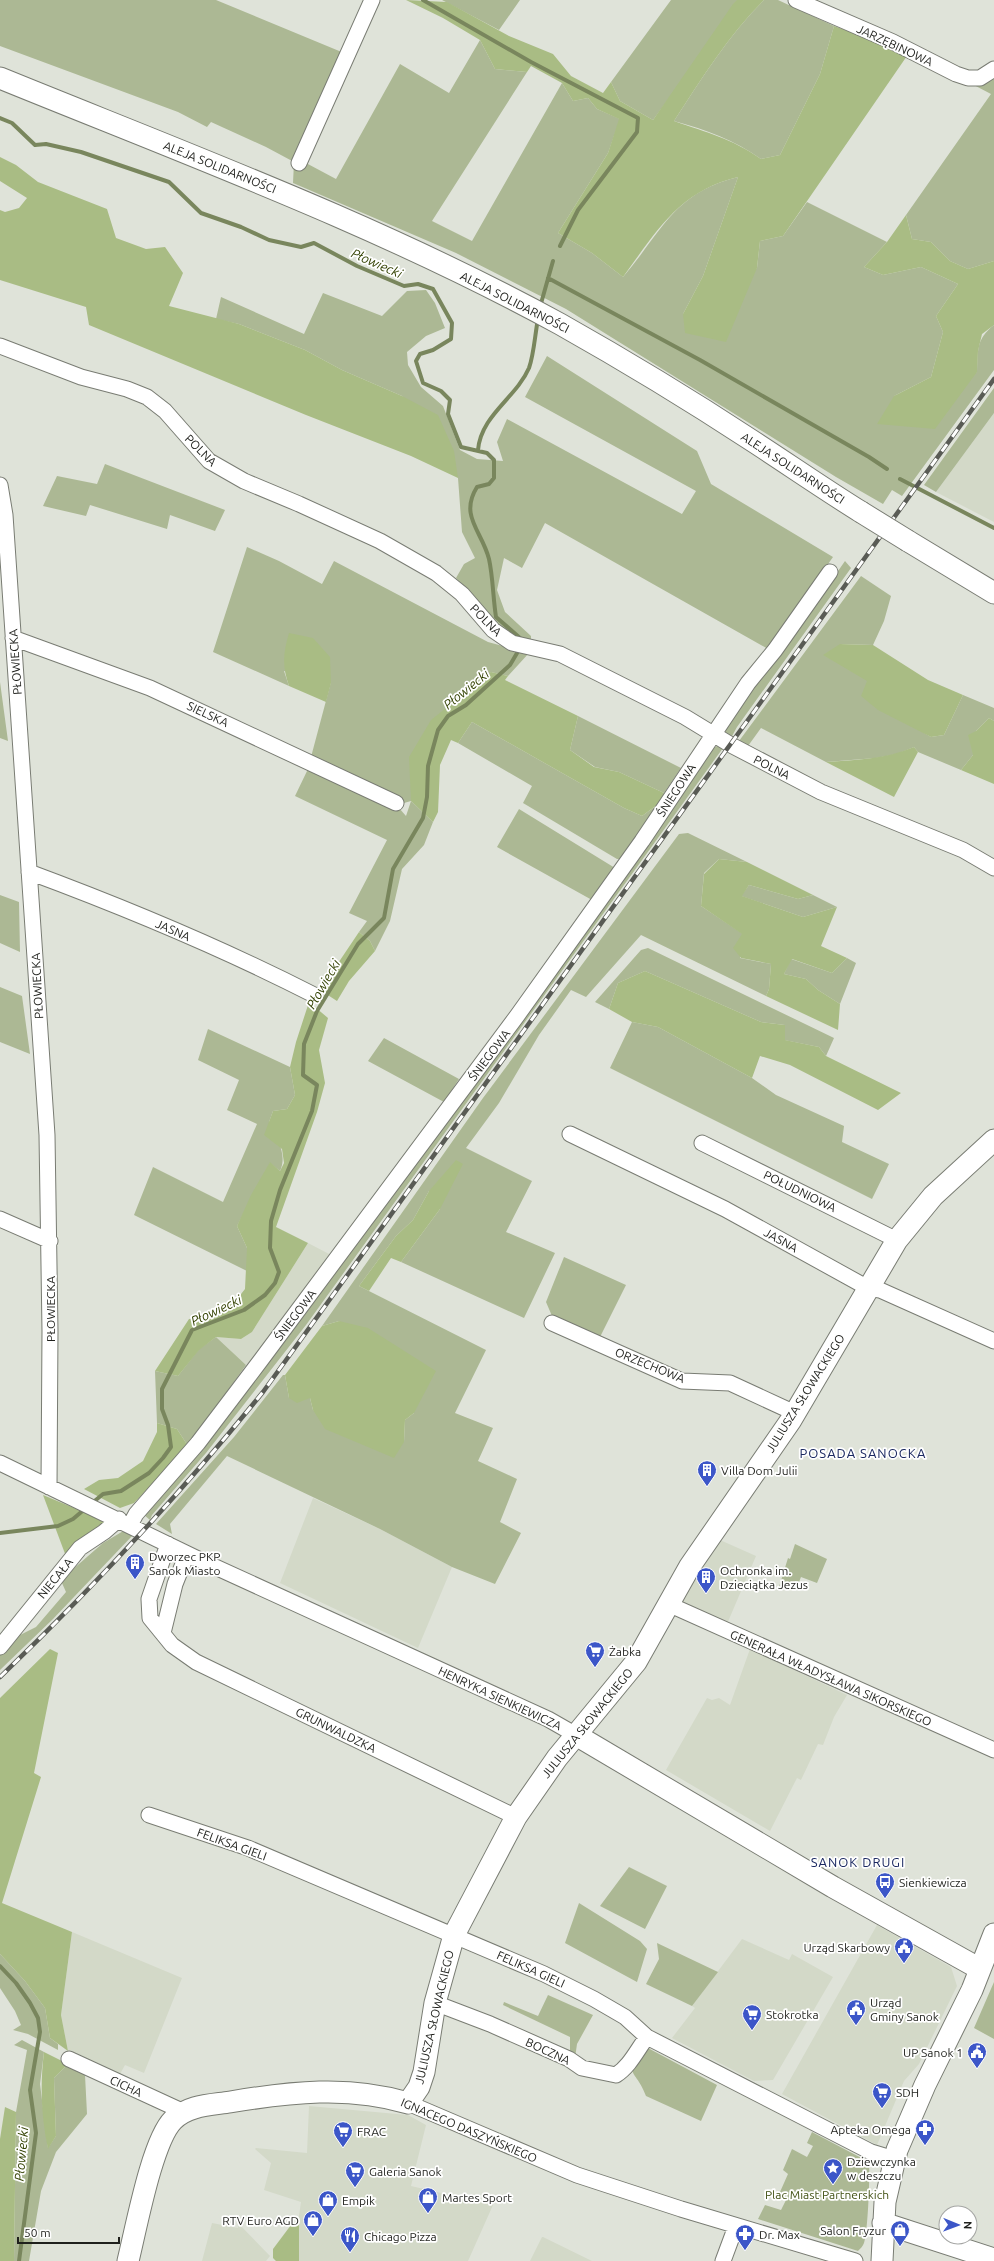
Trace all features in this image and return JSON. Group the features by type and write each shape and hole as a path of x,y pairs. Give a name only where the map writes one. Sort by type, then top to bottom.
{"street":[{"path":"299,163 372,0"},
{"name":"JARZĘBINOWA","path":"796,0 893,42 956,74 968,78 980,78 994,69"},
{"name":"ALEJA SOLIDARNOŚCI","path":"0,78 303,201 408,248 561,325 725,423 816,484 994,593"},
{"name":"POLNA","path":"0,346 81,377 127,389 147,397 166,410 209,462 244,482 299,504 359,531 436,572 462,594 493,630 512,642 560,654 573,660 685,717 712,734 821,792 962,850 994,868"},
{"name":"PŁOWIECKA","path":"0,486 5,514 47,1135 50,1241 49,1487"},
{"name":"ŚNIEGOWA","path":"119,1519 136,1514 198,1443 261,1360 513,1022 642,841 712,734 748,683 775,650 830,572"},
{"name":"SIELSKA","path":"13,638 150,688 396,803"},
{"name":"JASNA","path":"29,872 138,914 256,966 314,995"},
{"name":"JASNA","path":"570,1134 725,1209 868,1288 880,1290 994,1341"},
{"name":"JULIUSZA SŁOWACKIEGO","path":"408,2103 419,2088 424,2072 435,2003 454,1935 516,1817 557,1758 636,1662 690,1566 795,1413 897,1240 933,1196 994,1140"},
{"name":"POŁUDNIOWA","path":"702,1143 897,1240"},
{"path":"0,1219 50,1241"},
{"name":"ORZECHOWA","path":"552,1323 682,1381 730,1382 795,1413"},
{"name":"HENRYKA SIENKIEWICZA","path":"0,1463 119,1519 187,1554 540,1716 576,1735 833,1887 980,1969"},
{"name":"NIECAŁA","path":"0,1647 80,1548 104,1532 119,1519"},
{"name":"GRUNWALDZKA","path":"168,1544 149,1599 150,1618 172,1645 196,1662 516,1817"},
{"path":"163,1633 175,1584 187,1554"},
{"name":"GENERAŁA WŁADYSŁAWA SIKORSKIEGO","path":"668,1604 994,1750"},
{"name":"FELIKSA GIELI","path":"149,1815 248,1848 454,1935 594,1999 629,2020 647,2037 870,2152 894,2160"},
{"path":"882,2261 885,2202 894,2160 909,2120 980,1969 994,1934"},
{"name":"BOCZNA","path":"435,2003 555,2053 582,2068 616,2075 626,2068 632,2056 647,2037"},
{"name":"CICHA","path":"69,2059 184,2112"},
{"name":"IGNACEGO DASZYŃSKIEGO","path":"128,2261 161,2138 173,2120 184,2112 201,2107 289,2092 338,2092 408,2103 577,2175 736,2226 855,2261"},
{"path":"883,2223 994,2259"},
{"path":"724,2261 736,2226"}],"shaded area":[{"path":"994,413 994,522 936,492"},
{"path":"308,1243 331,1255 269,1341 246,1365 216,1337 241,1339 252,1332"},
{"path":"313,1498 380,1529 452,1567 418,1648 280,1583"},
{"path":"720,1540 756,1556 727,1624 680,1603 695,1575"},
{"path":"750,1649 847,1695 834,1717 823,1745 818,1744 801,1780 797,1778 770,1831 666,1770 707,1698 712,1700 719,1698 730,1705"},
{"path":"877,1925 951,1967 957,1986 919,2064 904,2081 877,2145 782,2094"},
{"path":"72,1932 182,1978 144,2073 125,2065 120,2074 68,2051 61,2015"},
{"path":"742,1939 789,1960 792,1954 833,1977 773,2080 754,2081 672,2038 695,2008 692,2006"},
{"name":"Galeria Sanok","path":"309,2106 408,2115 426,2125 411,2186 493,2205 468,2261 299,2261 297,2230 301,2202 264,2190 271,2163 255,2149 307,2153"},
{"path":"212,2223 238,2228 239,2224 270,2256 266,2261 202,2261"},
{"path":"543,2237 592,2261 530,2261"}],"green space":[{"path":"0,0 216,0 344,53 306,163 336,179 400,64 449,93 480,40 495,69 527,72 432,221 472,241 562,83 573,101 588,98 597,109 620,119 608,153 558,233 592,253 623,277 659,230 683,204 698,193 716,184 738,177 703,276 683,314 757,268 760,241 783,236 807,202 887,242 864,267 883,275 921,267 958,284 936,316 943,332 931,377 894,396 977,372 978,351 981,340 988,330 994,325 994,370 902,496 892,490 883,504 836,477 566,309 456,253 293,183 294,162 266,147 211,122 207,127 178,112 0,46"},
{"path":"406,0 447,2 509,36 553,54 571,76 603,93 611,82 620,101 653,120 733,4 737,0 764,0 727,43 705,73 674,121 729,141 761,159 780,155 820,74 834,26 909,53 783,236 760,241 757,268 726,342 685,333 683,314 703,276 738,177 717,183 684,203 658,229 623,277 592,253 558,233 608,153 619,119 597,109 588,98 573,101 562,83 531,66 527,72 495,69 480,40 443,18"},
{"path":"442,0 520,0 499,30"},
{"path":"671,0 741,0 653,120 620,101 611,82"},
{"path":"764,0 778,0 834,26 820,74 780,155 761,159 741,146 720,136 674,121 705,73 727,43"},
{"path":"994,77 994,261 968,269 950,261 931,242 912,239 906,215 991,94 970,83"},
{"path":"0,157 16,165 38,182 107,209 116,238 146,249 165,247 183,273 169,306 239,324 305,350 342,370 402,396 438,415 454,451 458,478 411,456 306,415 89,325 86,307 0,280 0,210 5,212 19,208 27,198 0,181"},
{"path":"906,215 912,239 931,242 950,261 968,269 994,261 994,325 982,334 978,351 977,372 935,429 877,424 894,396 931,377 943,332 936,316 958,284 921,267 883,275 864,267 887,242"},
{"path":"426,290 435,303 445,328 426,336 407,352 408,365 421,387 443,406 460,450 477,459 503,461 497,442 507,419 682,514 696,491 525,397 547,356 697,451 711,484 833,557 768,649 545,523 522,568 504,558 497,590 505,612 531,636 531,641 508,636 456,578 464,564 475,558 462,532 458,478 402,396 342,370 305,350 239,324 216,319 221,297 304,334 323,293 382,316 407,291"},
{"path":"994,388 994,413 936,492 924,485"},
{"path":"105,464 225,510 215,531 170,515 167,529 90,505 86,516 43,506 57,476 97,484"},
{"path":"247,547 279,561 322,584 334,561 488,642 529,653 508,676 491,672 411,801 404,803 311,757 331,682 284,671 289,686 213,652"},
{"path":"845,561 851,568 737,727 731,738 724,734 723,725 811,610"},
{"path":"861,576 891,596 884,621 873,645 841,644 870,683 892,707 917,728 931,737 944,735 963,695 994,708 994,721 989,718 976,731 973,755 961,770 918,752 914,747 897,754 876,758 826,762 761,728 748,746 739,741"},
{"path":"289,633 313,638 330,657 331,683 326,702 289,686 285,672 284,660 285,647"},
{"path":"840,644 873,645 928,680 963,695 944,735 931,737 878,710 861,696 867,681 823,655"},
{"path":"491,672 508,676 505,680 578,716 570,750 594,767 619,772 664,793 661,802 642,816 624,808 472,722 458,743 451,740 440,765 438,812 433,822 411,801 409,757 431,720"},
{"path":"0,682 8,741 0,738"},
{"path":"578,716 681,768 664,793 619,772 595,767 570,750"},
{"path":"989,718 994,721 994,784 961,770 973,755 968,735 976,731"},
{"path":"472,722 624,808 642,816 661,802 623,859 617,859 523,803 532,786 458,743"},
{"path":"717,746 723,748 306,1325 206,1453 152,1515 150,1520 143,1514 707,752"},
{"path":"914,747 918,752 894,797 826,762 860,760 892,754"},
{"path":"308,769 399,808 406,816 411,801 433,822 424,845 402,869 390,921 375,951 370,941 359,932 367,921 349,913 387,840 295,796"},
{"path":"519,809 615,868 592,900 497,847"},
{"path":"688,833 747,862 719,859 704,873 701,906 743,934 740,958 771,964 769,989 766,996 641,935 586,997 571,990 539,1035 499,1103 466,1148 532,1181 506,1232 555,1253 524,1318 401,1262 440,1209 429,1191 413,1220 396,1236 359,1286 486,1350 455,1413 493,1428 478,1461 517,1479 500,1522 521,1533 495,1584 452,1567 380,1529 227,1456 170,1524 172,1534 156,1524 234,1437 283,1375 285,1375 289,1398 310,1398 313,1410 404,1442 405,1420 414,1413 339,1321 322,1326 483,1098 679,834"},
{"path":"719,859 747,862 813,895 798,899 749,885 742,896 803,917 837,907 821,946 847,958 832,973 792,959 784,974 806,979 818,990 840,1004 838,1030 766,996 769,989 771,964 741,958 733,948 742,934 701,906 704,874"},
{"path":"749,885 798,899 813,895 837,907 803,917 741,896"},
{"path":"0,895 19,902 20,952 0,943"},
{"path":"359,932 370,941 375,951 349,981 337,1001 320,990"},
{"path":"648,948 834,1038 826,1056 819,1047 784,1040 785,1025 761,1022 645,971 618,983 609,1009 595,1002 641,950"},
{"path":"847,958 856,963 840,1004 818,990 806,979 784,974 791,959 832,973"},
{"path":"645,971 761,1022 785,1025 785,1040 819,1047 826,1056 901,1093 878,1110 790,1065 760,1056 752,1078 658,1027 632,1022 609,1009 618,983"},
{"path":"0,987 22,996 30,1054 0,1042"},
{"path":"309,1002 328,1018 319,1050 325,1083 317,1112 276,1227 308,1243 252,1332 241,1339 216,1337 199,1350 178,1376 155,1371 189,1319 208,1317 219,1309 234,1303 245,1289 247,1248 237,1226 251,1195 270,1162 280,1171 284,1163 282,1149 264,1135 273,1111 287,1109 295,1095 290,1067 296,1042"},
{"path":"632,1022 658,1027 752,1078 776,1095 844,1126 842,1142 889,1164 872,1199 610,1068"},
{"path":"208,1029 290,1067 295,1095 287,1109 273,1111 269,1122 282,1152 283,1158 280,1171 270,1163 237,1226 247,1248 247,1271 134,1215 153,1167 223,1202 257,1124 227,1110 239,1080 198,1060"},
{"path":"384,1038 459,1079 444,1102 368,1061"},
{"path":"456,1160 463,1164 440,1209 401,1262 391,1258 369,1291 359,1286 396,1236 413,1220 429,1191"},
{"path":"564,1257 626,1285 599,1339 552,1316 546,1302"},
{"path":"339,1321 368,1328 436,1371 414,1413 405,1420 404,1442 394,1458 325,1429 313,1410 310,1398 297,1403 289,1398 285,1375 322,1326"},
{"path":"216,1337 246,1365 188,1446 177,1429 157,1423 155,1371 178,1376 199,1349"},
{"path":"157,1423 177,1429 188,1446 134,1503 120,1508 84,1489 99,1480 118,1478 143,1461 157,1432"},
{"path":"43,1495 110,1523 67,1559"},
{"path":"125,1530 133,1535 53,1619 0,1670 0,1653 20,1635 36,1627 66,1592 62,1583 64,1577 103,1543"},
{"path":"795,1544 827,1559 817,1583 801,1577 799,1582 795,1581 792,1591 779,1587 788,1558 790,1559"},
{"path":"50,1649 58,1653 34,1773 41,1777 2,1903 72,1932 61,2015 68,2051 50,2038 45,2008 25,1981 0,1954 0,1698"},
{"path":"629,1867 667,1886 645,1929 600,1906"},
{"path":"579,1903 640,1941 647,1949 637,1982 565,1943"},
{"path":"657,1943 718,1972 692,2006 646,1984 659,1959"},
{"path":"0,1954 25,1981 45,2008 50,2038 58,2044 58,2050 28,2034 13,2030 21,2025 15,2011 0,1988"},
{"path":"994,1982 994,2039 974,2028"},
{"path":"548,1995 593,2015 577,2044 575,2058 570,2051 570,2037 503,2005 504,2002 538,2016"},
{"path":"22,2040 44,2052 40,2084 48,2148 56,2136 54,2078 68,2064 85,2075 87,2114 56,2152 41,2191 29,2261 14,2261 16,2112 27,2050 14,2045"},
{"path":"646,2047 717,2085 701,2121 646,2096 633,2072 633,2069 634,2064"},
{"path":"44,2052 68,2064 54,2078 56,2136 48,2149 42,2100"},
{"path":"5,2107 16,2112 14,2261 0,2261 0,2139"},
{"name":"Plac Miast Partnerskich","path":"812,2132 869,2162 867,2227 864,2243 858,2251 758,2219 765,2205 781,2210 786,2200 780,2192 788,2174 783,2170 792,2149 807,2157 813,2146 807,2143"},
{"path":"299,2219 299,2261 276,2261 273,2258 273,2249 291,2225"}],"waterway":[{"path":"423,0 531,62 638,118 637,132 578,210 560,246"},
{"name":"Płowiecki","path":"0,118 12,123 35,145 46,144 81,152 169,182 201,213 241,227 269,240 301,247 314,243 357,266 404,286 418,284 433,289 452,323 451,339 433,350 420,354 416,361 423,383 441,391 450,400 448,414 461,447 487,453 494,460 494,478 489,484 477,487 472,497 470,507 471,515 489,559 496,617 520,638 520,642"},
{"path":"540,307 553,261"},
{"path":"548,278 700,360 869,457 887,469"},
{"path":"478,450 485,427 516,389 529,368 538,319"},
{"path":"900,479 994,528"},
{"name":"Płowiecki","path":"91,1504 103,1494 121,1491 149,1473 171,1447 168,1425 162,1409 162,1389 192,1330 244,1310 265,1295 275,1283 279,1272 270,1248 271,1221 280,1190 312,1111 317,1085 303,1075 304,1044 317,1011 358,944 384,918 393,869 423,818 427,797 428,766 438,730 448,716 466,705 510,665 520,648"},
{"name":"Płowiecki","path":"0,1533 58,1526 73,1519 86,1508"},
{"name":"Płowiecki","path":"0,1966 16,1983 30,2003 38,2018 40,2032 30,2090 36,2133 19,2261"}],"railway":[{"path":"0,1677 69,1609 136,1539 201,1466 263,1392 994,379"}],"place":[{"name":"Villa Dom Julii","path":"707,1487"},
{"name":"Dworzec PKP Sanok Miasto","path":"135,1580"},
{"name":"Ochronka im. Dzieciątka Jezus","path":"706,1594"},
{"name":"Żabka","path":"595,1668"},
{"name":"Sienkiewicza","path":"885,1899"},
{"name":"Urząd Skarbowy","path":"904,1964"},
{"name":"Urząd Gminy Sanok","path":"856,2026"},
{"name":"Stokrotka","path":"752,2031"},
{"name":"UP Sanok 1","path":"977,2069"},
{"name":"SDH","path":"882,2109"},
{"name":"Apteka Omega","path":"925,2146"},
{"name":"FRAC","path":"343,2148"},
{"name":"Dziewczynka w deszczu","path":"833,2185"},
{"name":"Galeria Sanok","path":"355,2188"},
{"name":"Martes Sport","path":"428,2214"},
{"name":"Empik","path":"328,2217"},
{"name":"RTV Euro AGD","path":"313,2237"},
{"name":"Salon Fryzur","path":"900,2247"},
{"name":"Dr. Max","path":"745,2251"},
{"name":"Chicago Pizza","path":"350,2253"}],"district":[{"name":"POSADA SANOCKA","path":"863,1453"},
{"name":"SANOK DRUGI","path":"858,1862"}]}
